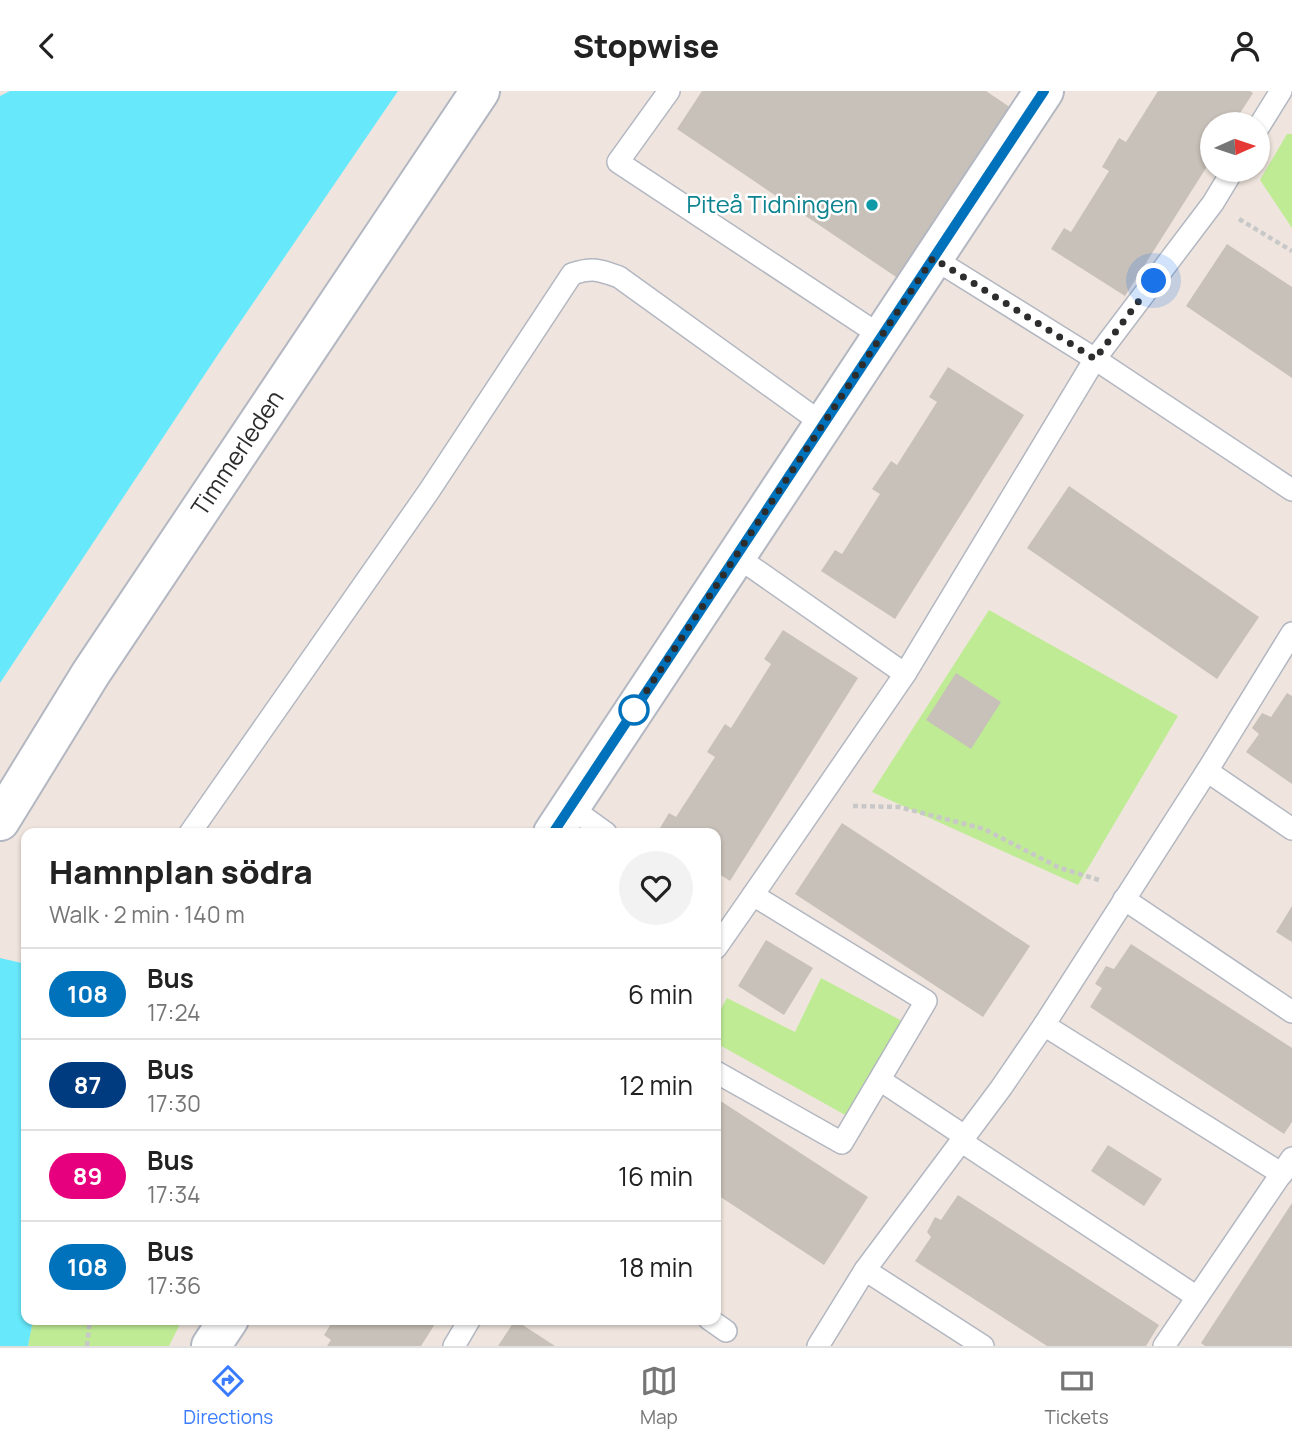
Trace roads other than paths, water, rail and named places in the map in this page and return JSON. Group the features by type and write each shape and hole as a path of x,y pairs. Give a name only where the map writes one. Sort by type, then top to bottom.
{"street":[{"name":"Timmerleden","path":"0,821 91,673 480,91"},
{"path":"561,820 1044,91"},
{"path":"211,1346 225,1325"}],"lane":[{"path":"669,91 618,162 881,336"},
{"path":"1268,112 1281,91"},
{"path":"724,918 753,895 905,674 1095,359 1213,203 1226,182"},
{"path":"933,258 1095,359 1292,490"},
{"path":"193,828 421,502 572,274 586,269 598,269 619,278 823,424"},
{"path":"736,556 905,674"},
{"path":"818,1346 865,1271 1002,1088 1289,645"},
{"path":"1206,771 1292,829"},
{"path":"561,820 589,828"},
{"path":"721,1075 842,1143 926,1001 753,895"},
{"path":"1124,899 1292,1012"},
{"path":"1044,1025 1287,1166 1164,1346"},
{"path":"880,1080 1197,1297"},
{"path":"865,1271 983,1346"},
{"path":"454,1346 466,1325"}],"water":[{"path":"10,91 398,91 219,353 0,683 0,96"},
{"path":"0,958 21,963 21,1325 32,1325 28,1346 0,1346"}],"place":[{"name":"Piteå Tidningen","path":"872,205"}]}
